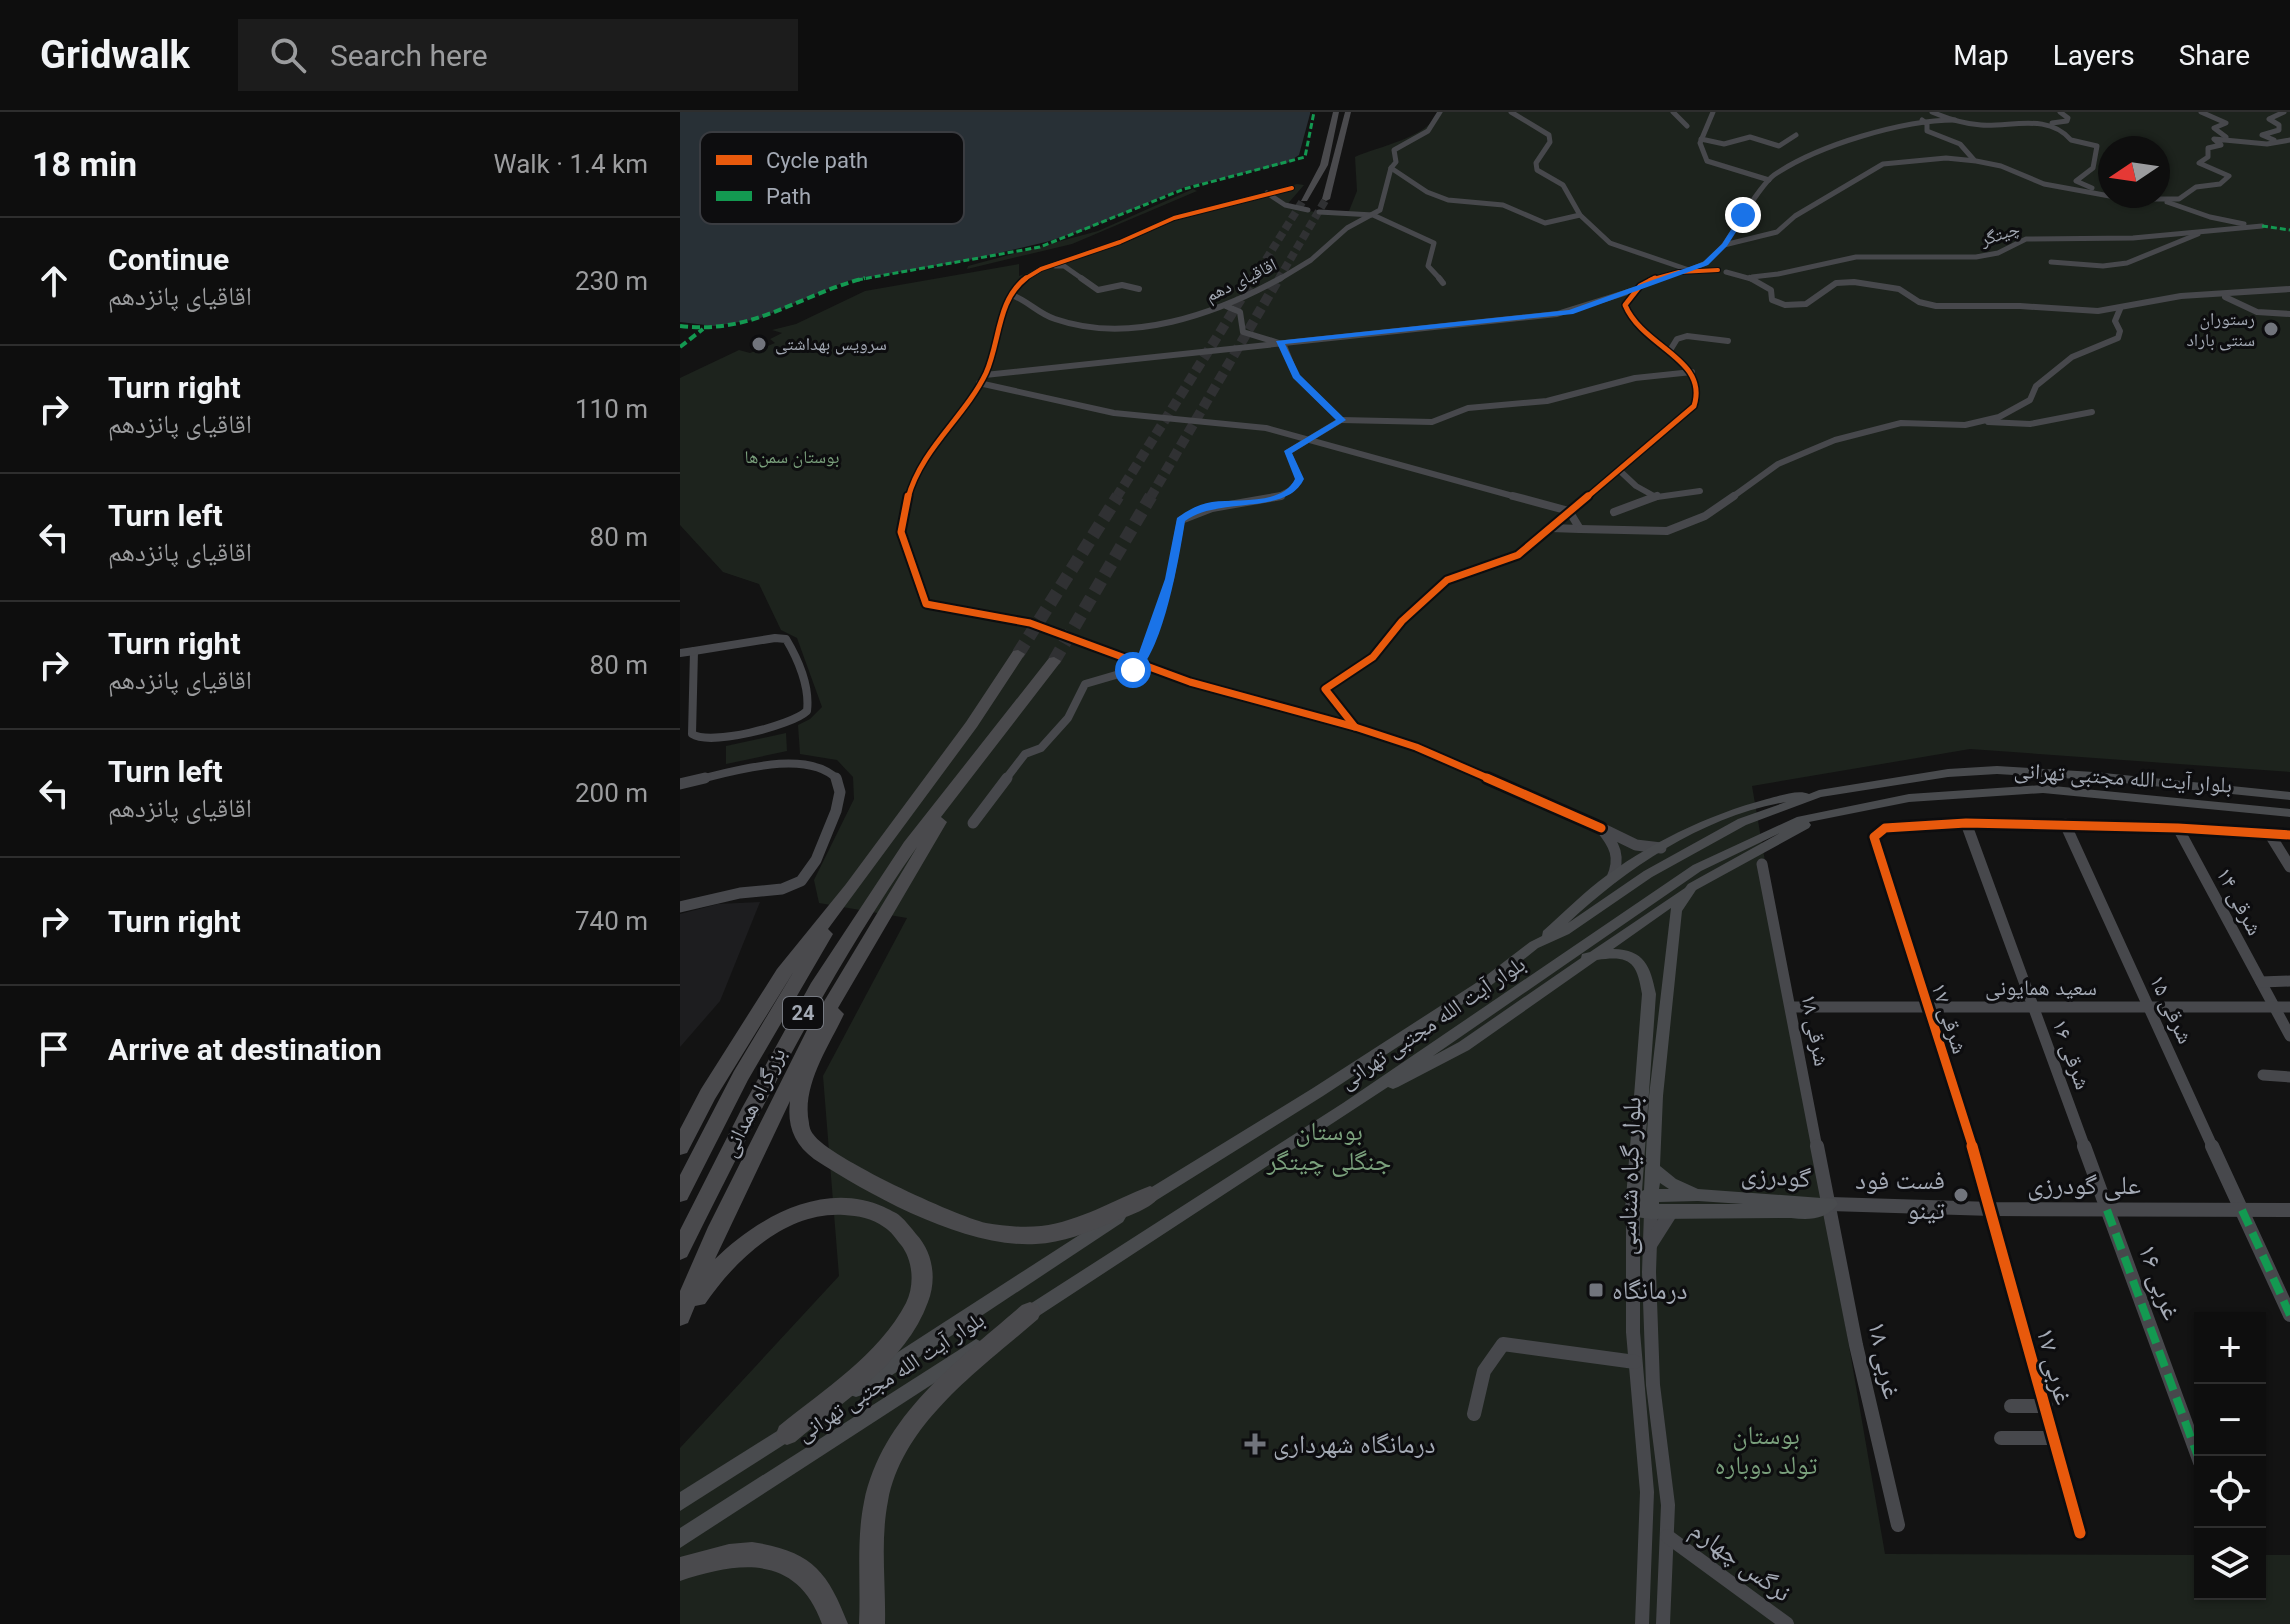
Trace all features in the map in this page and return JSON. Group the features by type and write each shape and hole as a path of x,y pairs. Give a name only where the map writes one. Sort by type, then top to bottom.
{"highway":[{"path":"1304,199 1324,166 1336,112"},
{"path":"1326,199 1348,112"},
{"name":"بزرگراه همدانی","path":"680,1147 708,1094 783,973 852,888 972,724 1018,654"},
{"name":"بزرگراه همدانی","path":"680,1251 749,1113 817,988 910,846 1054,661"},
{"name":"بزرگراه همدانی","path":"680,1316 715,1233 814,1033 913,870 954,792"},
{"name":"بزرگراه همدانی","path":"680,1194 741,1076 852,888"},
{"path":"861,957 805,1082 798,1107 802,1135 824,1155 923,1209 999,1236 1064,1231 1150,1195"},
{"path":"680,1326 714,1272 732,1252 770,1225 815,1209 857,1206 887,1215 905,1229 922,1257 918,1303 898,1334 876,1359 787,1434"},
{"path":"872,1624 876,1503 882,1476 908,1431 940,1392 1030,1312"},
{"path":"680,1569 717,1557 743,1555 783,1559 811,1576 827,1600 835,1624"}],"main road":[{"name":"بلوار آیت الله مجتبی تهرانی","path":"680,1502 928,1344 1150,1195 1458,1001 1534,945 1565,931 1700,843 1742,822 1819,794 1948,773 1997,770 2108,777 2288,796"},
{"name":"بلوار آیت الله مجتبی تهرانی","path":"680,1539 1348,1107 1697,868 1797,821 1925,796 2043,789 2290,813"},
{"path":"1534,945 1612,878 1663,848 1725,816 1776,799 1819,794"},
{"path":"1348,1107 1464,1046 1587,957 1692,887 1825,814"},
{"name":"بلوار گیاه شناسی","path":"1652,1204 1652,1168 1670,943 1676,910 1692,887"},
{"name":"بلوار گیاه شناسی","path":"1587,957 1622,952 1640,961 1646,973 1649,994 1633,1203"},
{"path":"1652,1168 1671,1183 1698,1195"},
{"name":"گودرزی","path":"1652,1204 1698,1195 1830,1204"},
{"path":"1633,1203 1652,1204"},
{"name":"گودرزی","path":"1652,1204 1671,1212 1791,1211 1811,1214 1830,1204"}],"street":[{"path":"1373,215 1380,210 1386,195 1391,168 1396,162 1394,150 1429,130 1437,123 1440,112"},
{"path":"1511,112 1549,135 1550,142 1536,163 1537,170 1563,185 1580,215 1610,243 1689,270 1723,270 1750,277 1771,290 1772,300 1785,305 1806,304 1836,283 1854,282 1899,289 1919,302 1936,306 2120,309 2181,296 2223,296 2290,289"},
{"path":"1673,112 1687,126"},
{"path":"1713,112 1701,139 1702,153 1712,164 1769,180"},
{"path":"1932,112 1981,125 2067,121 2068,118 2060,112"},
{"path":"2201,112 2226,123 2214,128 2227,138"},
{"path":"2284,112 2269,119 2279,125 2279,130 2262,135 2286,140"},
{"path":"985,375 1557,314 1631,291 1641,284 1689,270 1711,259 1769,180 1813,154 1842,142 1922,120 1955,120"},
{"path":"1922,120 1927,124 1927,131 1960,144 1966,154 1976,161"},
{"path":"2052,123 2071,140 2097,146 2093,168 2076,181 2098,189"},
{"path":"1701,139 1724,144 1750,137 1779,146 1796,135"},
{"path":"2170,197 2186,197 2196,187 2220,184 2229,176 2199,163 2208,157 2208,148 2221,145 2214,139 2267,144 2286,140"},
{"path":"1724,245 1777,232 1795,216 1883,164 1946,158 1976,161 2059,187 2098,195"},
{"path":"1391,168 1427,192 1448,200 1503,205 1545,223 1580,215"},
{"path":"1292,188 1187,213 1109,246 1049,266 1022,281 1004,307 998,341 985,375 914,475 901,532 926,604 1008,617 1190,682 1416,747 1636,845 1663,848"},
{"path":"1267,193 1292,207 1308,210"},
{"name":"چیتگر","path":"1750,277 1780,275 1806,266 1853,258 1931,259 1990,255 2026,239 2133,238 2262,226 2218,219 2170,202"},
{"path":"1319,212 1373,215 1434,243 1428,266 1443,283"},
{"name":"اقاقیای دهم","path":"1012,295 1027,300 1042,313 1080,325 1160,324 1226,306 1305,263 1348,227 1373,215"},
{"path":"2051,262 2103,266 2127,263 2171,243 2214,230"},
{"path":"1731,234 1758,239"},
{"path":"1711,259 1723,270"},
{"path":"1049,266 1064,266 1098,290 1122,285 1139,289"},
{"path":"1355,727 1325,689 1373,657 1402,621 1447,580 1505,562 1551,528 1694,406 1699,387 1692,372 1630,322 1625,305 1631,291"},
{"path":"2223,296 2257,312 2290,314"},
{"path":"1226,306 1240,312 1243,332 1279,343 1285,348 1296,376 1341,420"},
{"path":"1984,422 2022,406 2030,400 2036,386 2072,357 2118,338 2120,331 2115,321 2120,309"},
{"path":"1669,352 1677,339 1687,336 1728,341"},
{"path":"973,823 1025,754 1041,748 1068,718 1085,684 1133,670 1141,662 1170,579 1181,520 1194,510 1213,504 1273,499 1296,486 1300,479 1288,452 1306,439 1341,420 1432,422 1468,408 1547,401 1635,378 1692,372"},
{"path":"979,383 1091,410 1246,425 1306,439 1569,511 1580,529"},
{"path":"1551,528 1667,531 1705,516 1778,464 1835,440 1901,423 1952,426 1984,422 2030,424 2092,412"},
{"path":"1620,471 1636,486 1654,496"},
{"path":"1614,512 1654,496 1700,491"},
{"path":"680,653 694,650 775,638 786,639 803,683 807,711 802,717 786,724 698,738 692,734 694,650"},
{"path":"680,784 794,762 815,764 831,771 837,777 840,792 823,841 804,879 777,890 740,893 680,907"},
{"path":"1966,823 2178,828 2290,835"},
{"name":"۱۷ شرقی","path":"1966,823 1885,828 1874,837 1992,1209"},
{"name":"۱۶ شرقی","path":"1966,823 2107,1210"},
{"name":"۱۵ شرقی","path":"2065,824 2290,1315"},
{"path":"1601,828 1618,850 1619,864 1612,878"},
{"name":"۱۴ شرقی","path":"2178,828 2290,1036"},
{"path":"2269,833 2290,867"},
{"name":"۱۸ شرقی","path":"1762,864 1830,1204"},
{"path":"2261,982 2290,981"},
{"name":"سعید همایونی","path":"1791,1007 2290,1007"},
{"path":"2263,1075 2290,1077"},
{"name":"بلوار گیاه شناسی","path":"1633,1203 1635,1362 1647,1492 1642,1624"},
{"name":"بلوار گیاه شناسی","path":"1652,1204 1653,1385 1668,1505 1663,1624"},
{"name":"علی گودرزی","path":"1830,1204 1992,1209 2290,1210"},
{"name":"۱۸ غربی","path":"1830,1204 1856,1345 1898,1525"},
{"name":"۱۷ غربی","path":"1992,1209 2080,1533"},
{"name":"۱۶ غربی","path":"2107,1210 2198,1456"},
{"path":"1650,1245 1671,1212"},
{"path":"1474,1414 1484,1371 1503,1344 1635,1362"},
{"path":"2011,1406 2046,1406"},
{"path":"2001,1438 2054,1438"},
{"name":"نرگس چهارم","path":"1667,1536 1787,1624"}],"shaded area":[{"path":"680,112 1310,112 1299,155 1287,163 1185,187 1084,230 1046,242 969,260 847,281 758,319 714,326 680,322"},
{"path":"760,902 720,1001 680,1047 680,914 718,904"}],"green space":[{"name":"بوستان جنگلی چیتگر","path":"1437,112 2290,112 2290,772 1970,749 1752,786 1885,1554 2194,1555 2194,1600 2266,1600 2266,1555 2290,1555 2290,1624 680,1624 680,1448 839,1276 823,1076 907,918 819,903 814,880 854,799 853,777 837,760 800,754 798,725 822,707 797,638 781,630 759,584 723,572 680,525 680,378 739,350 750,353 775,343 770,339 782,333 772,330 796,324 865,291 1019,264 1019,276 1117,242 1162,220 1297,184 1304,185 1285,207 1322,213 1349,211 1357,191 1355,157 1425,128"},
{"path":"1193,189 1197,191 1072,244 967,269 968,266 1098,231"},
{"path":"786,733 787,751 726,764 726,746"}],"tunnel":[{"path":"1253,280 1304,199"},
{"path":"1278,280 1326,199"},
{"path":"1116,498 1254,278"},
{"path":"1150,498 1279,278"},
{"path":"1018,654 1118,496"},
{"path":"1054,661 1151,496"}],"marked path":[{"path":"680,326 727,328 770,316 832,288 877,275 1040,247 1184,189 1288,164 1305,157 1314,112"},
{"path":"2262,226 2290,230"},
{"path":"680,347 703,329"},
{"path":"2107,1210 2198,1456"},
{"path":"2242,1210 2290,1315"}],"cycle path":[{"path":"1292,188 1174,218 1120,242 1041,269 1022,281 1004,307 998,341 985,375 914,475 901,532 926,604 1030,623 1190,682 1355,727"},
{"path":"1601,828 1416,747 1355,727 1325,689 1373,657 1402,621 1447,580 1518,555 1694,406 1699,391 1695,377 1686,366 1643,333 1631,320 1625,305 1631,294 1652,279 1693,270 1718,270"},
{"path":"2080,1533 1992,1209 1874,837 1885,828 1966,823 2178,828 2290,835"}],"place":[{"name":"رستوران سنتی باراد","path":"2271,329"},
{"name":"سرویس بهداشتی","path":"759,344"},
{"name":"فست فود تینو","path":"1961,1195"},
{"name":"درمانگاه","path":"1596,1290"},
{"name":"درمانگاه شهرداری","path":"1255,1444"}],"route":[{"path":"1133,670 1141,662 1170,579 1181,520 1194,510 1213,504 1255,502 1285,493 1300,479 1288,452 1341,420 1296,376 1285,348 1279,343 1571,312 1631,291 1641,284 1706,263 1724,245 1743,215"}],"park label":[{"name":"بوستان سمن‌ها","path":"792,457"},
{"name":"بوستان تولد دوباره","path":"1766,1450"}]}
